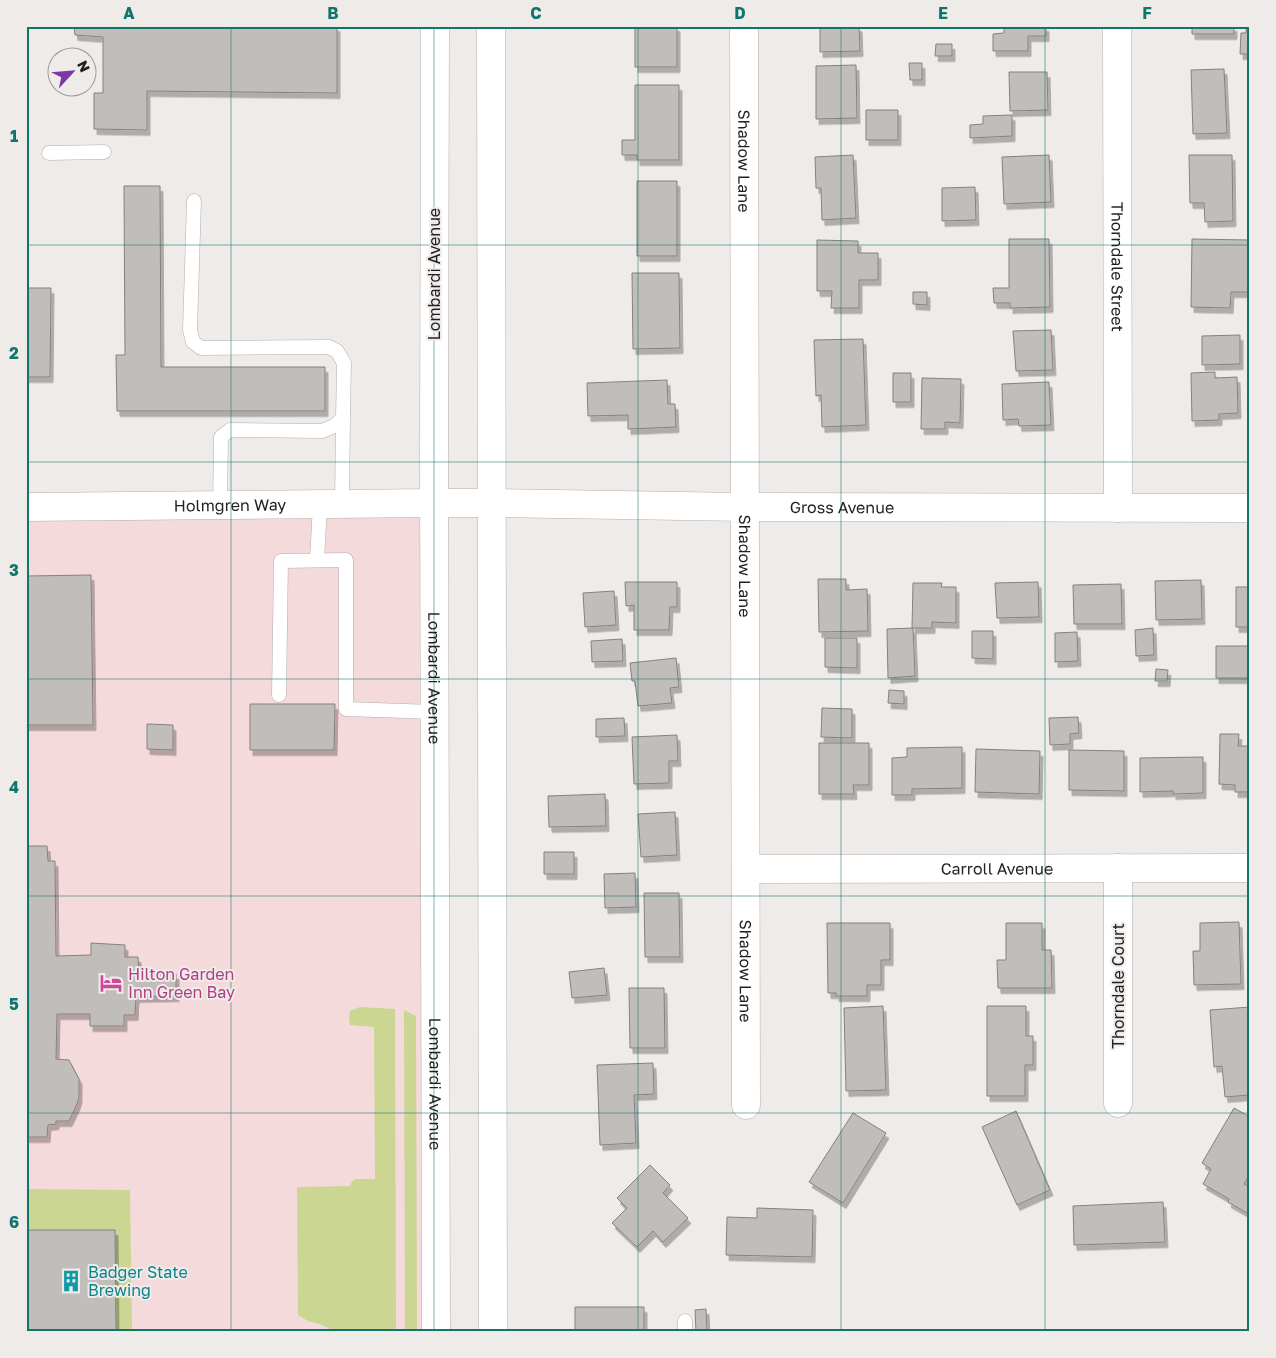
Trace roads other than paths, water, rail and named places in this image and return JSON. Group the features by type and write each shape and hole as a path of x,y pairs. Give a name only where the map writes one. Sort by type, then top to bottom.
{"street":[{"name":"Lombardi Avenue","path":"435,26 434,712 436,1332"},
{"path":"491,26 493,1332"},
{"name":"Shadow Lane","path":"744,26 746,1105"},
{"name":"Thorndale Street","path":"1117,26 1118,508"},
{"name":"Gross Avenue","path":"434,503 745,508 1250,508"},
{"name":"Holmgren Way","path":"26,507 434,503"},
{"name":"Thorndale Court","path":"1118,868 1118,1103"},
{"name":"Carroll Avenue","path":"746,869 1250,868"}],"lane":[{"path":"49,153 104,152"},
{"path":"194,201 190,330 193,342 201,348 329,347 338,351 344,363 343,418 331,504 317,560"},
{"path":"220,505 221,437 230,430 322,431 334,426 343,418"},
{"path":"280,695 280,561 346,560 346,709 434,712"}],"place":[{"name":"Hilton Garden Inn Green Bay","path":"111,983"},
{"name":"Badger State Brewing","path":"71,1281"}]}
